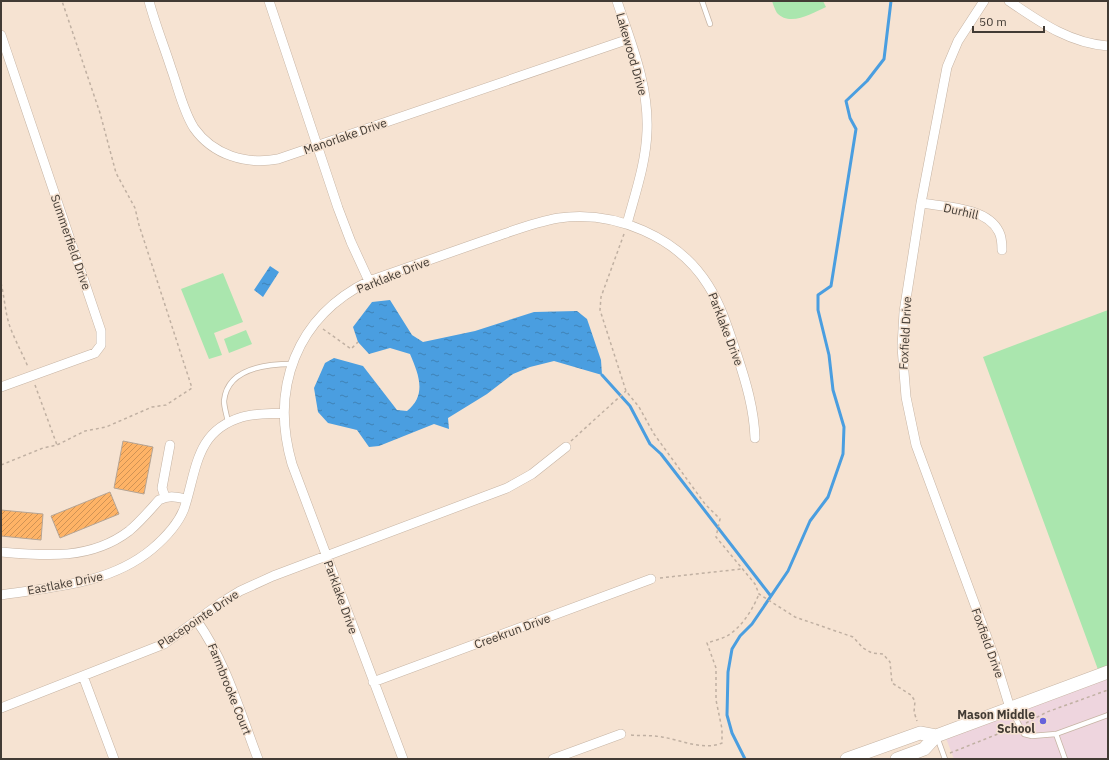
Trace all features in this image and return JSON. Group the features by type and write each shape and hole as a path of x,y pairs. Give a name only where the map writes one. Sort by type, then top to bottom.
{"main road":[{"path":"897,759 924,749 936,736 1108,672"},
{"path":"847,759 920,733 936,736"}],"street":[{"name":"Manorlake Drive","path":"149,1 190,121 198,133 209,144 234,158 256,161 278,159 630,38"},
{"path":"269,1 351,242 369,281"},
{"name":"Lakewood Drive","path":"617,1 643,82 647,110 645,153 627,224"},
{"name":"Foxfield Drive","path":"984,1 958,41 947,67 904,312 902,347 903,376 908,411 916,445 995,659 1010,708"},
{"path":"1008,1 1059,33 1086,43 1108,46"},
{"name":"Summerfield Drive","path":"1,35 101,332 101,345 95,353 1,387"},
{"name":"Durhill","path":"922,203 964,210 984,217 995,226 999,232 1002,250"},
{"name":"Parklake Drive","path":"403,759 326,556 292,464 286,443 284,413 287,385 292,364 301,344 316,323 344,296 369,281 546,221 582,217 603,218 627,224 651,234 681,254 697,270 710,287 720,307 743,374 752,409 755,438"},
{"name":"Eastlake Drive","path":"1,595 91,580 124,568 148,552 168,533 183,510 199,454 211,436 228,422 249,416 284,413"},
{"path":"165,497 162,488 170,445"},
{"name":"Placepointe Drive","path":"1,708 164,644 240,591 273,576 507,488 532,474 566,447"},
{"path":"1,552 62,555 97,548 117,539 129,530 165,497 171,496 186,499"},
{"name":"Creekrun Drive","path":"373,682 651,579"},
{"name":"Farmbrooke Court","path":"197,621 210,638 222,664 258,759"},
{"path":"83,676 114,759"},
{"path":"553,759 622,734"}],"lane":[{"path":"702,1 710,24"},
{"path":"228,422 224,402 227,391 238,376 266,364 292,364"},
{"path":"1010,708 1024,734 1032,736 1056,734 1108,715"},
{"path":"1056,734 1065,759"},
{"path":"936,736 945,759"}],"path":[{"path":"1,465 43,448 57,445 85,431 106,427 152,407 166,406 192,388 139,225 135,208 116,173 97,106 62,1"},
{"path":"627,224 601,297 600,310 626,391 640,407 654,434 705,504 720,519 716,537 755,584 759,594 795,616 852,636 863,648 872,653 883,654 890,662 892,683 911,695 915,701 914,712 920,733"},
{"path":"1,283 6,313 12,333 20,347 32,376 57,445"},
{"path":"316,323 346,347 351,349 358,342"},
{"path":"566,447 626,391"},
{"path":"651,579 742,569"},
{"path":"622,734 661,737 699,745 716,745 722,742 722,729 716,700 716,668 707,643 727,636 740,625 754,606 759,594"}],"shaded area":[{"name":"Mason Middle School","path":"1108,672 1108,759 954,759 944,733"}],"green space":[{"path":"772,1 823,1 826,7 802,18 788,19 777,13"},
{"path":"223,273 243,322 214,333 222,355 209,359 181,289"},
{"path":"1108,310 1108,672 1100,675 983,357"},
{"path":"246,330 252,344 229,353 224,339"}],"water":[{"path":"270,266 279,272 263,297 254,290"},
{"path":"390,300 412,335 423,342 475,331 534,312 577,311 587,319 601,360 602,375 554,361 530,367 513,374 487,394 448,418 449,429 434,424 379,446 369,447 357,430 328,423 318,412 314,388 325,363 334,358 363,366 397,410 407,411 413,405 419,391 419,384 410,354 390,348 369,354 358,342 353,327 372,302"}],"building":[{"path":"123,441 153,447 144,494 114,488"},
{"path":"110,492 119,514 60,538 51,516"},
{"path":"1,510 43,514 41,540 1,536"}],"waterway":[{"path":"745,759 732,733 727,715 728,672 732,649 740,636 752,624 788,571 810,521 828,497 843,454 844,427 833,390 829,355 818,310 818,295 831,286 856,129 850,118 846,101 867,81 884,59 891,1"},
{"path":"602,375 630,406 650,444 661,454 770,595"}],"place":[{"name":"Mason Middle School","path":"1043,721"}]}
